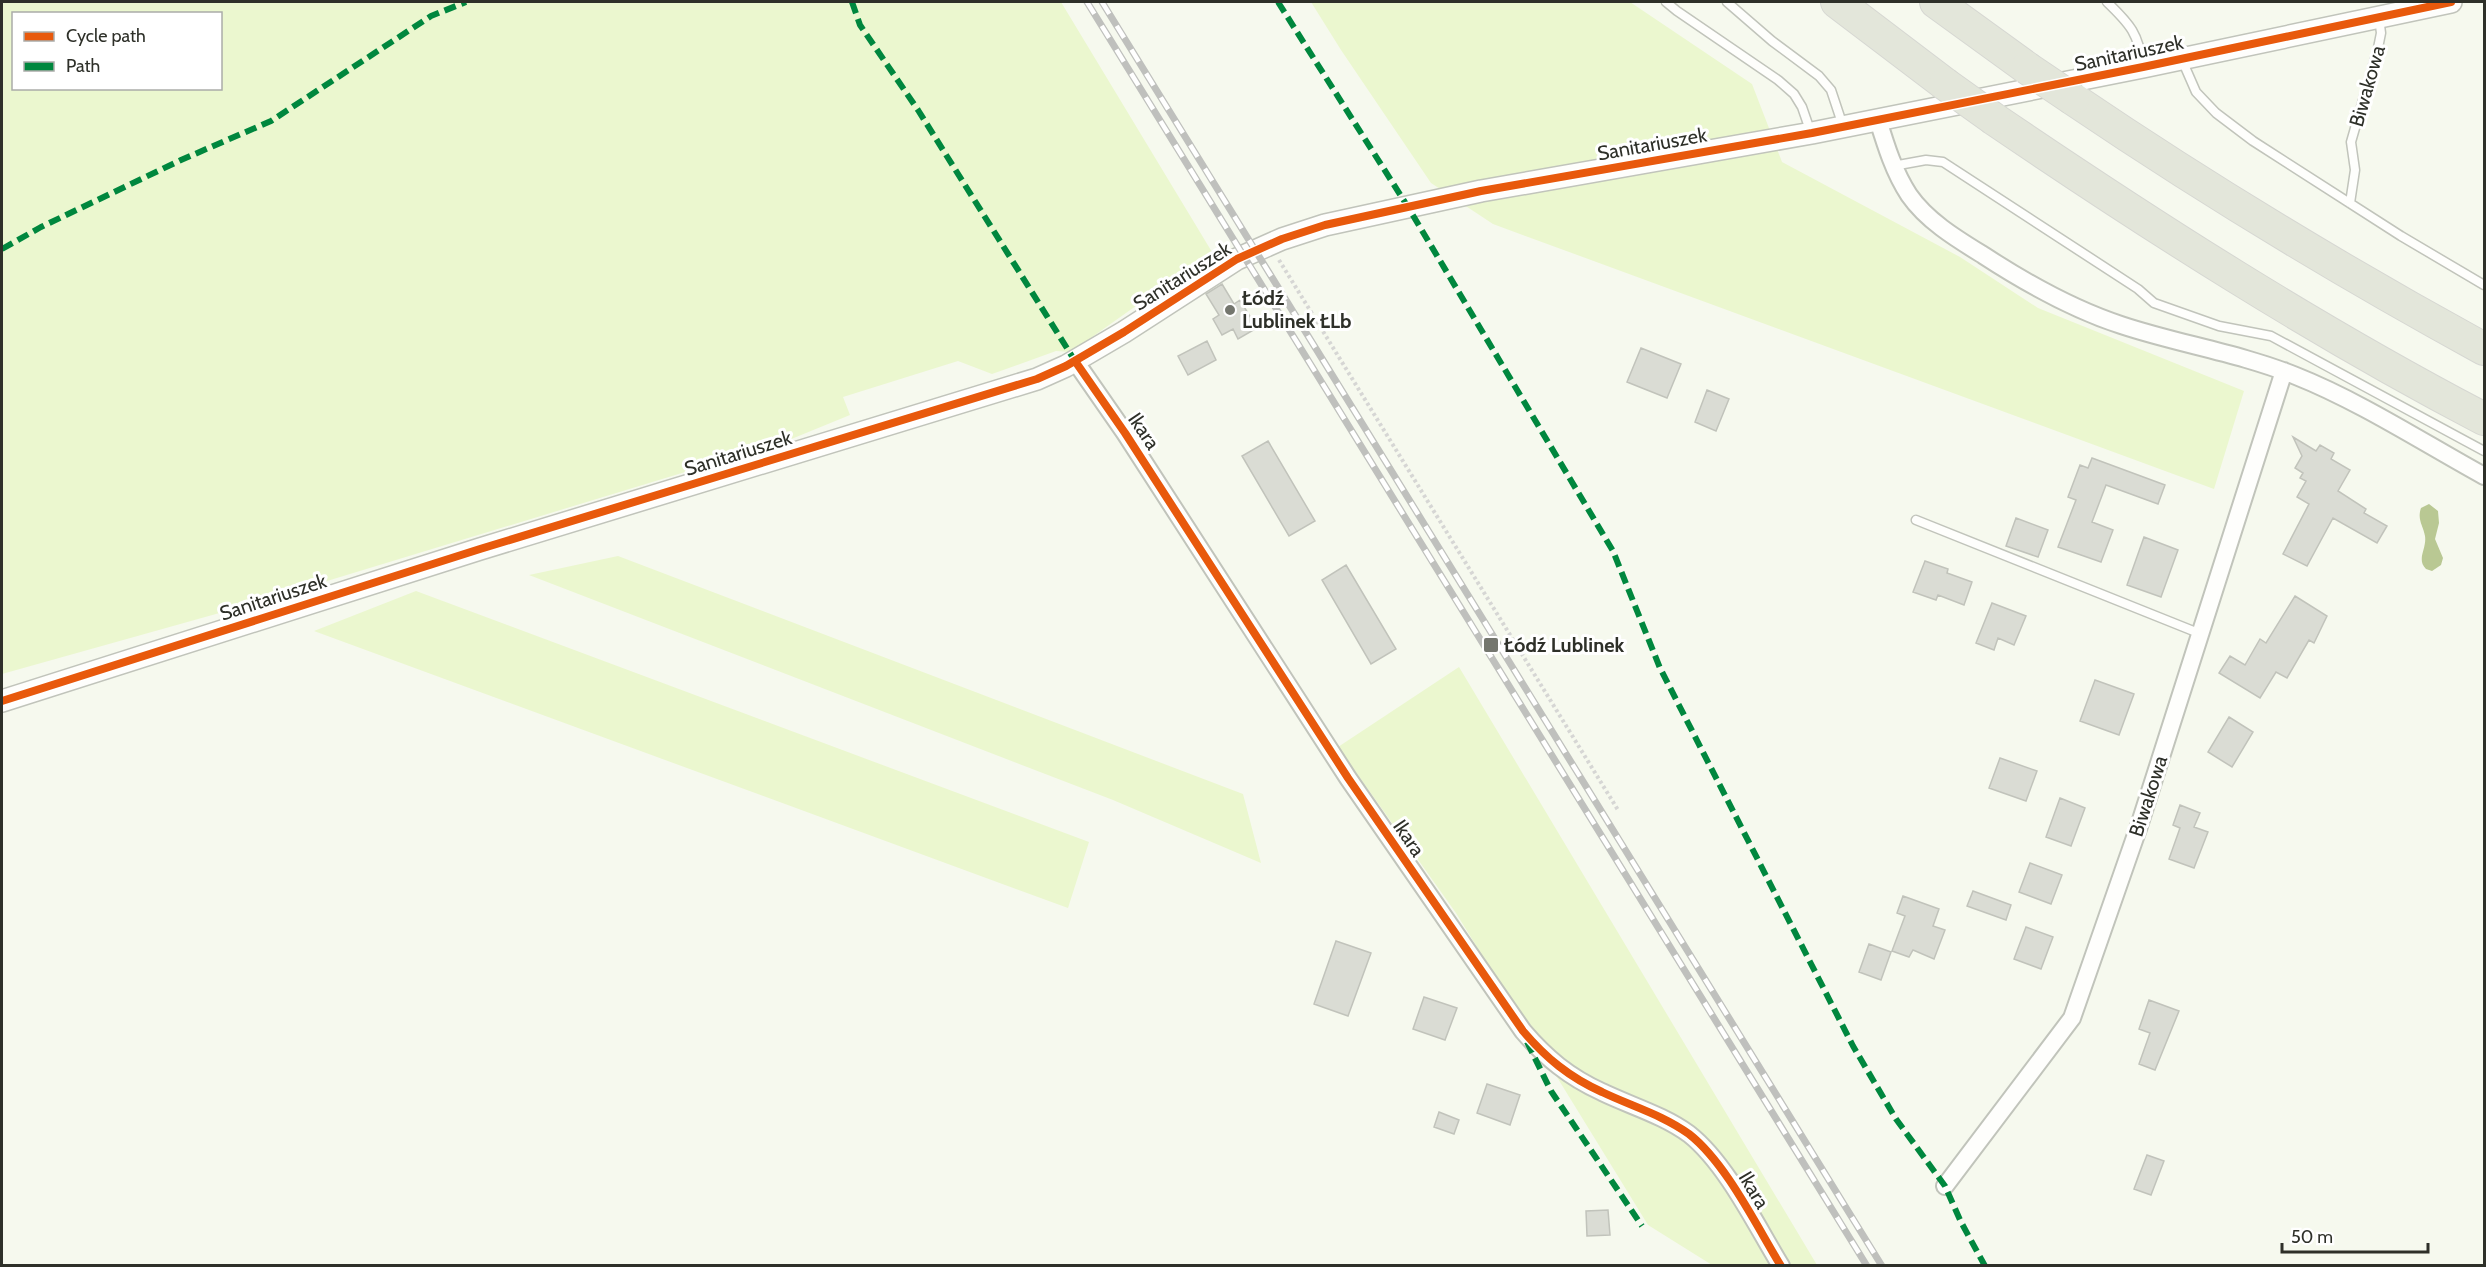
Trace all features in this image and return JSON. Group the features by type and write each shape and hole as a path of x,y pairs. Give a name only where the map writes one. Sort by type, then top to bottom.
{"highway":[{"path":"1836,2 1994,119 2129,211 2410,380 2484,419"},
{"path":"1936,2 2027,68 2257,220 2484,349"}],"street":[{"name":"Sanitariuszek","path":"2,701 480,549 1030,381 1075,361 1237,259 1308,230 1480,192 1812,133 2143,67 2381,10 2451,2"},
{"path":"1878,120 1893,166 1918,206 1944,229 1987,258 2040,289 2120,325 2284,371 2331,392 2484,476"},
{"name":"Ikara","path":"1075,361 1125,433 1348,778 1523,1031 1546,1057 1571,1076 1675,1125 1690,1135 1724,1173 1781,1266"},
{"name":"Biwakowa","path":"1945,1186 2072,1018 2139,826 2284,371"}],"lane":[{"path":"1666,2 1778,80 1794,94 1802,107 1812,133"},
{"path":"1727,2 1820,76 1831,90 1843,127"},
{"path":"2107,2 2127,21 2136,34 2143,67"},
{"name":"Biwakowa","path":"2350,203 2355,170 2351,142 2378,48 2381,33 2381,10"},
{"path":"2182,59 2196,92 2216,113 2253,141 2484,285"},
{"path":"1893,166 1926,160 1943,162 1958,169 2138,289 2154,303 2219,326 2271,336 2484,450"},
{"path":"1916,520 2201,634"}],"path":[{"path":"1275,255 1618,810"}],"shaded area":[{"path":"2,2 1061,2 1212,252 1071,352 1056,351 992,374 958,361 843,397 850,415 784,442 248,605 2,674"},
{"path":"1311,2 1630,2 1752,84 1782,162 1960,257 2038,308 2244,391 2214,489 1493,224 1431,183"},
{"path":"2429,504 2438,511 2439,523 2435,539 2443,558 2441,565 2432,571 2426,569 2422,561 2425,536 2420,516 2421,508"},
{"path":"618,556 1243,794 1261,863 1113,800 529,575"},
{"path":"416,591 1089,842 1068,908 314,631"},
{"path":"1459,667 1817,1265 1712,1265 1648,1225 1456,913 1338,747"}],"building":[{"name":"Łódź Lublinek ŁLb","path":"1222,284 1234,304 1240,300 1257,328 1238,339 1233,329 1222,335 1213,319 1219,315 1206,294"},
{"path":"1207,341 1216,360 1188,375 1178,356"},
{"path":"1641,348 1681,364 1667,398 1627,382"},
{"path":"1707,390 1729,399 1716,431 1695,422"},
{"path":"2293,437 2316,451 2320,445 2334,453 2331,459 2350,470 2338,491 2366,509 2364,513 2387,526 2377,543 2333,518 2307,566 2283,554 2309,504 2297,497 2306,481 2300,478 2303,473 2295,468 2302,456"},
{"path":"1268,441 1315,521 1289,536 1242,456"},
{"path":"2092,458 2165,485 2158,504 2106,485 2092,522 2113,530 2101,562 2058,547 2076,500 2068,497 2080,465 2088,468"},
{"path":"2016,518 2048,530 2038,557 2006,546"},
{"path":"2144,537 2178,550 2161,597 2127,585"},
{"path":"1925,561 1948,569 1947,573 1972,582 1964,605 1938,595 1936,600 1913,592"},
{"path":"1346,565 1396,649 1371,664 1322,580"},
{"path":"2295,596 2327,616 2314,643 2309,640 2287,678 2276,672 2260,698 2219,673 2230,656 2245,665 2260,639 2266,643"},
{"path":"1992,603 2026,616 2014,645 1998,638 1994,650 1976,643"},
{"path":"2095,680 2134,694 2119,735 2080,721"},
{"path":"2229,717 2253,732 2232,767 2208,752"},
{"path":"2000,758 2037,771 2026,801 1989,788"},
{"path":"2060,798 2085,808 2071,846 2046,837"},
{"path":"2180,805 2200,813 2194,827 2208,832 2194,868 2169,859 2180,828 2173,825"},
{"path":"2030,863 2062,875 2051,904 2019,892"},
{"path":"1973,891 2011,905 2006,920 1967,906"},
{"path":"1903,896 1939,909 1933,926 1945,930 1934,959 1913,950 1909,957 1892,951 1905,916 1897,913"},
{"path":"2026,927 2053,937 2041,969 2014,959"},
{"path":"1336,941 1371,953 1348,1016 1314,1004"},
{"path":"1869,944 1891,952 1881,980 1859,972"},
{"path":"1424,997 1457,1008 1445,1040 1413,1029"},
{"path":"2149,1000 2179,1011 2155,1070 2139,1064 2150,1033 2139,1029"},
{"path":"1487,1084 1520,1095 1510,1125 1477,1113"},
{"path":"1439,1112 1459,1120 1454,1134 1434,1127"},
{"path":"2147,1155 2164,1161 2151,1195 2134,1189"},
{"path":"1608,1210 1610,1235 1587,1236 1586,1211"}],"railway":[{"path":"1087,2 1867,1266"},
{"path":"1102,2 1882,1266"}],"marked path":[{"path":"2,249 41,227 181,160 271,121 431,16 466,2"},
{"path":"852,2 860,25 918,110 1075,361"},
{"path":"1278,2 1408,207 1613,551 1660,668 1853,1046 1896,1119 1945,1186 1985,1266"},
{"path":"1527,1042 1551,1091 1642,1226"}],"cycle path":[{"path":"2,701 480,549 1037,379 1066,366 1124,332 1237,259 1282,239 1325,225 1481,191 1812,133 2143,67 2451,2"},
{"path":"1075,361 1125,433 1348,778 1523,1031 1549,1058 1579,1080 1669,1121 1703,1146 1740,1196 1781,1266"}],"place":[{"name":"Łódź Lublinek ŁLb","path":"1230,310"},
{"name":"Łódź Lublinek","path":"1491,645"}]}
